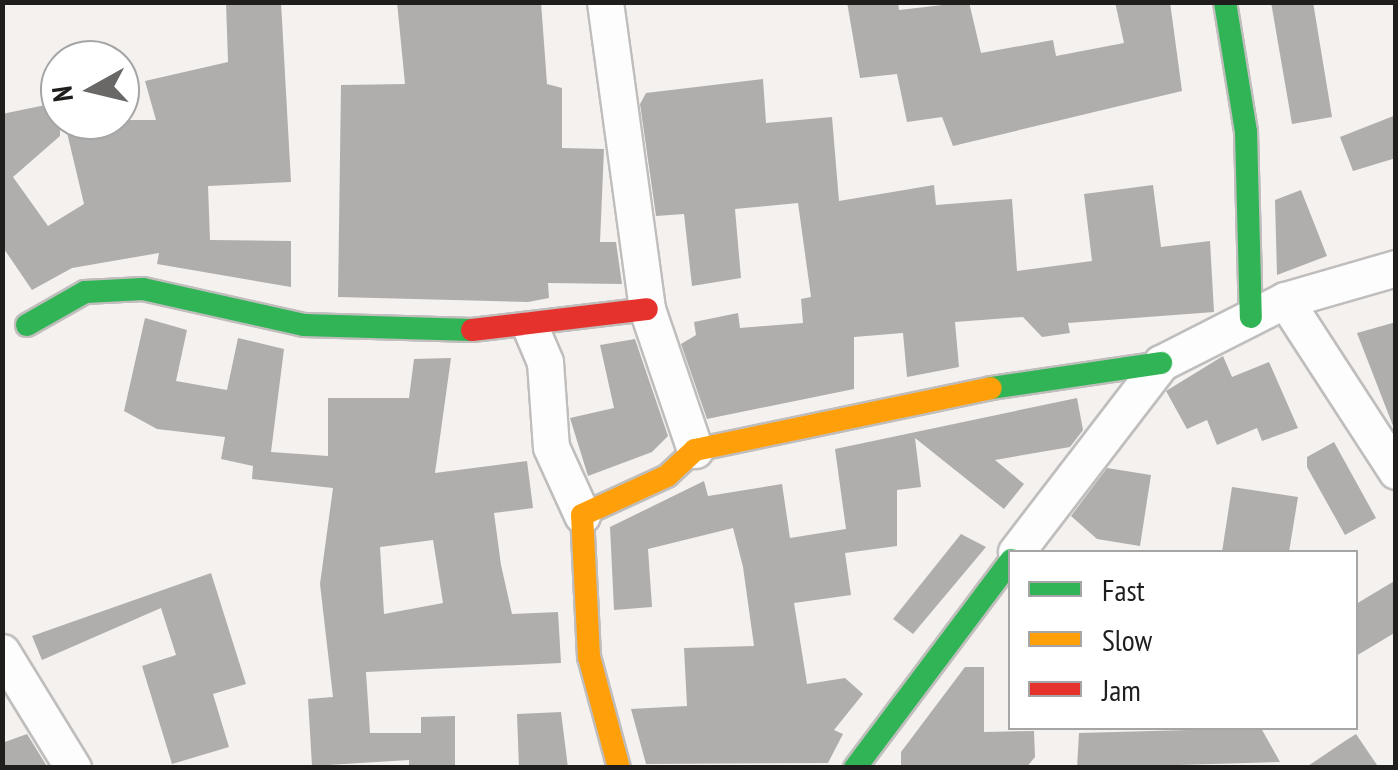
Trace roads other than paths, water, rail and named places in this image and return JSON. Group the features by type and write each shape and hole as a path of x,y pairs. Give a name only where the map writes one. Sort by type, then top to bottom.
{"street":[{"path":"605,2 647,309 695,450"},
{"path":"1224,2 1246,132 1251,317"},
{"path":"582,515 667,476 695,450 1100,365 1161,363 1285,300 1396,268"},
{"path":"27,325 86,292 144,289 304,325 531,329 647,309"},
{"path":"1285,300 1396,471"},
{"path":"531,329 545,362 551,447 582,515 589,657 619,768"},
{"path":"1018,550 1161,363"},
{"path":"855,768 1008,563"},
{"path":"2,652 74,768"}]}
